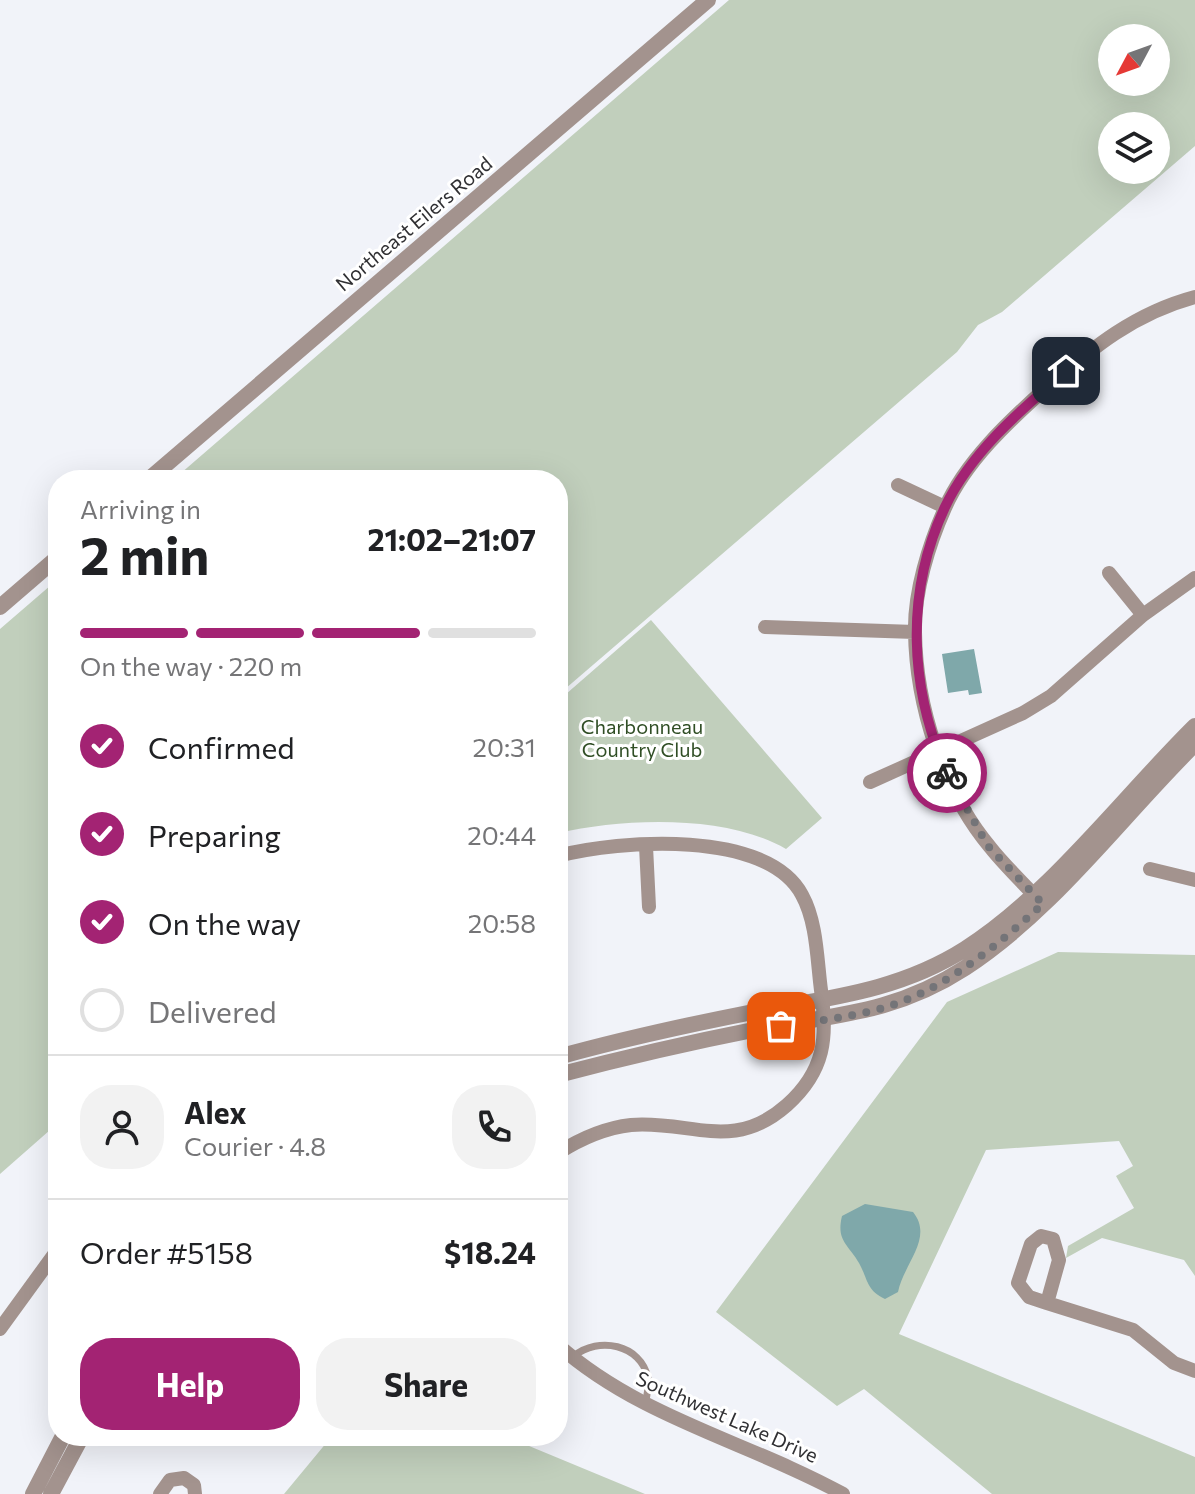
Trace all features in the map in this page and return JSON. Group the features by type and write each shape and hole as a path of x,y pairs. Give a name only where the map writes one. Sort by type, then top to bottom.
{"street":[{"name":"Northeast Eilers Road","path":"160,470 708,0"},
{"path":"1038,898 988,846 938,752 924,704 915,632 921,586 945,507 975,461 1008,423 1083,356 1137,317 1195,297"},
{"path":"898,485 945,507"},
{"path":"0,607 48,566"},
{"path":"1109,573 1143,615"},
{"path":"870,782 1051,696 1143,615 1195,578"},
{"path":"765,627 915,632"},
{"path":"568,1072 648,1050 875,1010 918,994 992,949 1195,726"},
{"path":"568,1054 646,1033 823,1002 871,991 919,974 993,930 1038,898 1195,744"},
{"path":"646,846 649,907"},
{"path":"568,854 600,848 646,846 715,848 766,862 787,876 807,906 826,1019 819,1066 787,1105 759,1123 714,1133 632,1125 587,1137 568,1147"},
{"path":"1150,869 1195,880"},
{"path":"0,1329 48,1263"},
{"path":"1047,1303 1133,1330 1174,1363 1195,1371"},
{"name":"Southwest Lake Drive","path":"568,1354 645,1405 797,1470 843,1494"},
{"path":"33,1494 58,1446"},
{"path":"51,1494 77,1446"},
{"path":"160,1494 170,1480 184,1478 194,1485 195,1494"}],"lane":[{"path":"572,1357 586,1346 599,1342 635,1357 648,1375 645,1405"}],"green space":[{"path":"729,0 1195,0 1195,146 1170,168 1170,112 1098,112 1098,184 1151,184 1002,312 978,325 957,352 568,686 568,470 185,470"},
{"path":"48,588 48,1132 0,1174 0,629"},
{"name":"Charbonneau Country Club","path":"651,620 822,818 786,849 734,830 674,822 613,824 568,831 568,692"},
{"path":"1058,952 1195,955 1195,1276 1184,1260 1102,1238 1066,1258 1068,1246 1134,1208 1116,1176 1133,1166 1119,1141 986,1150 899,1334 1195,1457 1195,1494 992,1494 864,1389 837,1406 716,1312 947,1002"},
{"path":"324,1446 529,1446 645,1494 284,1494"}],"water":[{"path":"974,649 982,693 969,695 968,690 948,693 942,654"},
{"path":"865,1204 913,1212 919,1222 916,1251 898,1292 885,1299 871,1288 844,1242 841,1231 842,1216"}],"way so far":[{"path":"781,1026 875,1010 918,994 992,949 1043,904 988,846 947,773"}],"route":[{"path":"947,773 924,704 915,632 921,586 933,543 945,507 975,461 1008,423 1066,371"}]}
